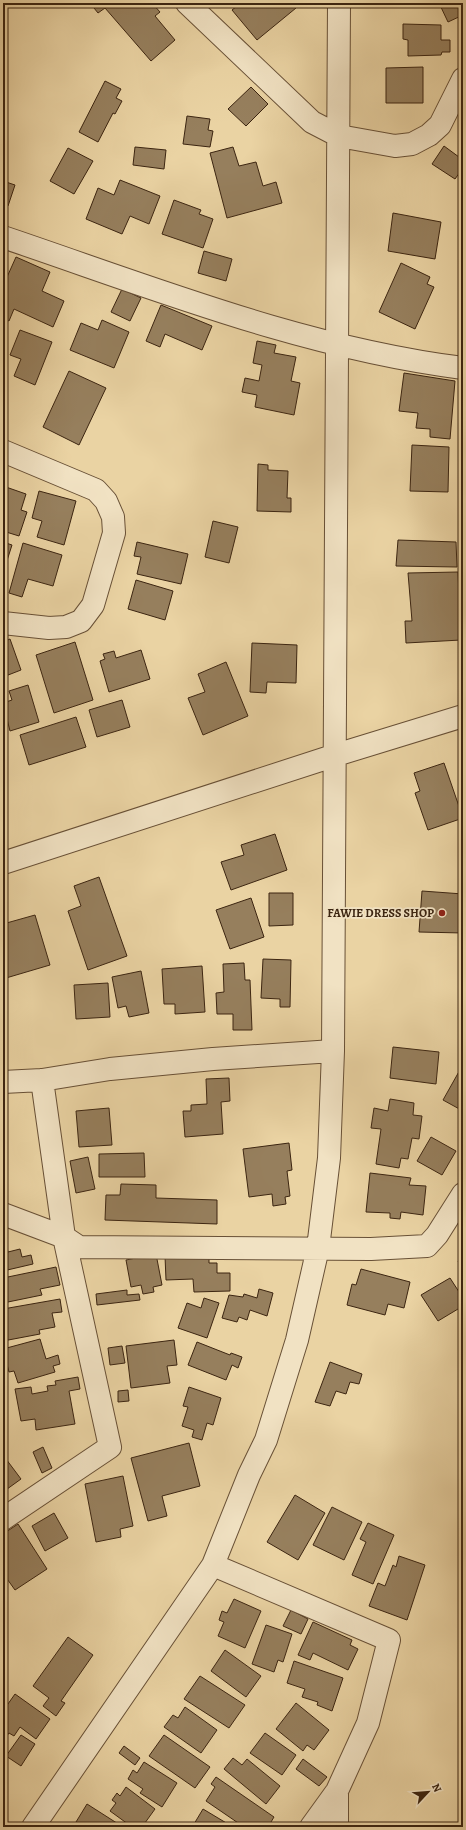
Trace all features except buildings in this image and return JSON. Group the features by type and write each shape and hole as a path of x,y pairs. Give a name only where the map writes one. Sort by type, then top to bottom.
{"street":[{"path":"187,3 312,122 339,136 395,146 412,144 429,134 440,125 463,79"},
{"path":"33,1827 212,1565 249,1475 266,1440 298,1340 318,1248 329,1158 333,1051 340,3"},
{"path":"3,237 217,311 338,346 463,368"},
{"path":"3,451 96,490 106,501 113,517 114,533 93,605 81,621 66,627 48,628 3,623"},
{"path":"3,863 336,755 463,716"},
{"path":"3,1082 42,1080 110,1069 213,1059 333,1051"},
{"path":"3,1519 110,1447 64,1237 42,1080"},
{"path":"3,1214 64,1237 79,1247 371,1249 428,1246 437,1235 463,1194"},
{"path":"212,1565 389,1640 368,1723 337,1791 311,1827"},
{"path":"337,1791 337,1827"}],"place":[{"name":"FAWIE DRESS SHOP","path":"442,913"}]}
